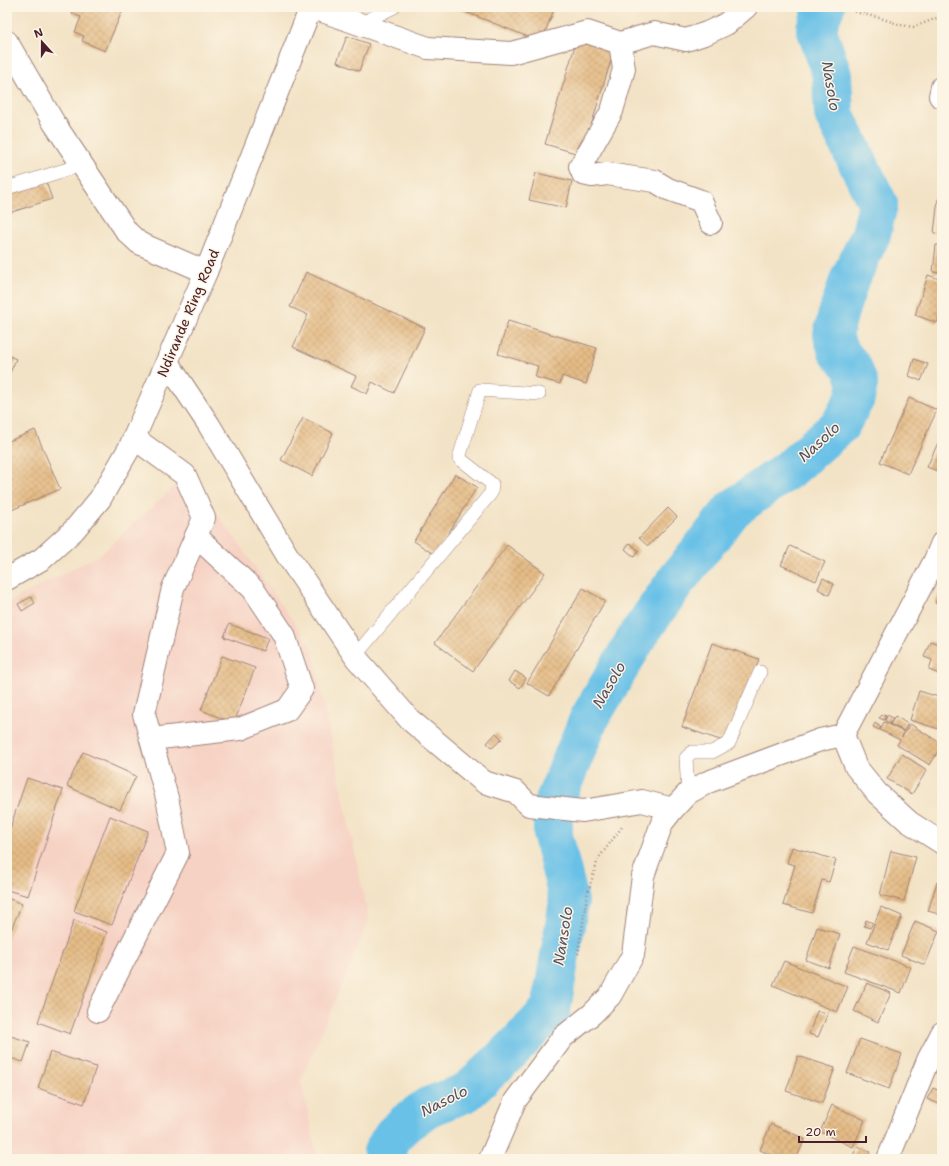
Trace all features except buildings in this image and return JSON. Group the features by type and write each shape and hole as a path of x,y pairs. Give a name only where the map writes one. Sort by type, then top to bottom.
{"street":[{"path":"311,7 428,48 511,53 587,32 620,43 654,33 686,40 707,33 726,24 746,7"},
{"name":"Ndirande Ring Road","path":"7,579 42,559 74,530 100,499 130,448 206,272 311,7"},
{"path":"7,42 54,123 127,232 138,243 206,272"},
{"path":"620,43 624,69 612,111 580,167 583,174 592,176 607,174 655,181 668,189 702,201 711,223"},
{"path":"167,362 210,425 287,555 355,656 410,720 484,782 516,792 529,805 583,811 642,801 673,809"},
{"path":"98,1011 178,853 167,798 144,714 173,588 204,518 185,475 134,438"},
{"path":"151,739 240,729 287,710 302,689 284,635 258,596 253,589 196,536"},
{"path":"490,1159 515,1101 563,1037 592,1014 610,996 633,955 643,876 662,823 688,793 708,782 820,740 842,735 935,560 942,543"},
{"path":"842,735 856,767 877,793 909,822 942,844"},
{"path":"888,1159 928,1060 942,1033"}],"lane":[{"path":"360,24 394,7"},
{"path":"7,188 81,165"},
{"path":"355,656 491,493 492,484 459,458 480,390 539,394"},
{"path":"688,793 686,758 692,752 712,752 729,743 760,672"}],"path":[{"path":"855,12 901,25 914,27 942,16"},
{"path":"578,954 587,896 598,859 642,801"}],"shaded area":[{"path":"189,473 312,648 369,920 301,1081 318,1159 7,1159 7,603 101,554"}],"waterway":[{"name":"Nasolo","path":"554,803 589,719 639,634 676,581 733,509 792,467 840,425 855,398 858,383 852,367 838,351 833,335 849,281 871,234 878,204 834,114 832,75 816,28 825,7"},
{"name":"Nansolo","path":"388,1159 383,1152 393,1135 406,1123 428,1107 467,1092 515,1047 551,1009 569,901 553,836 553,812"}]}
